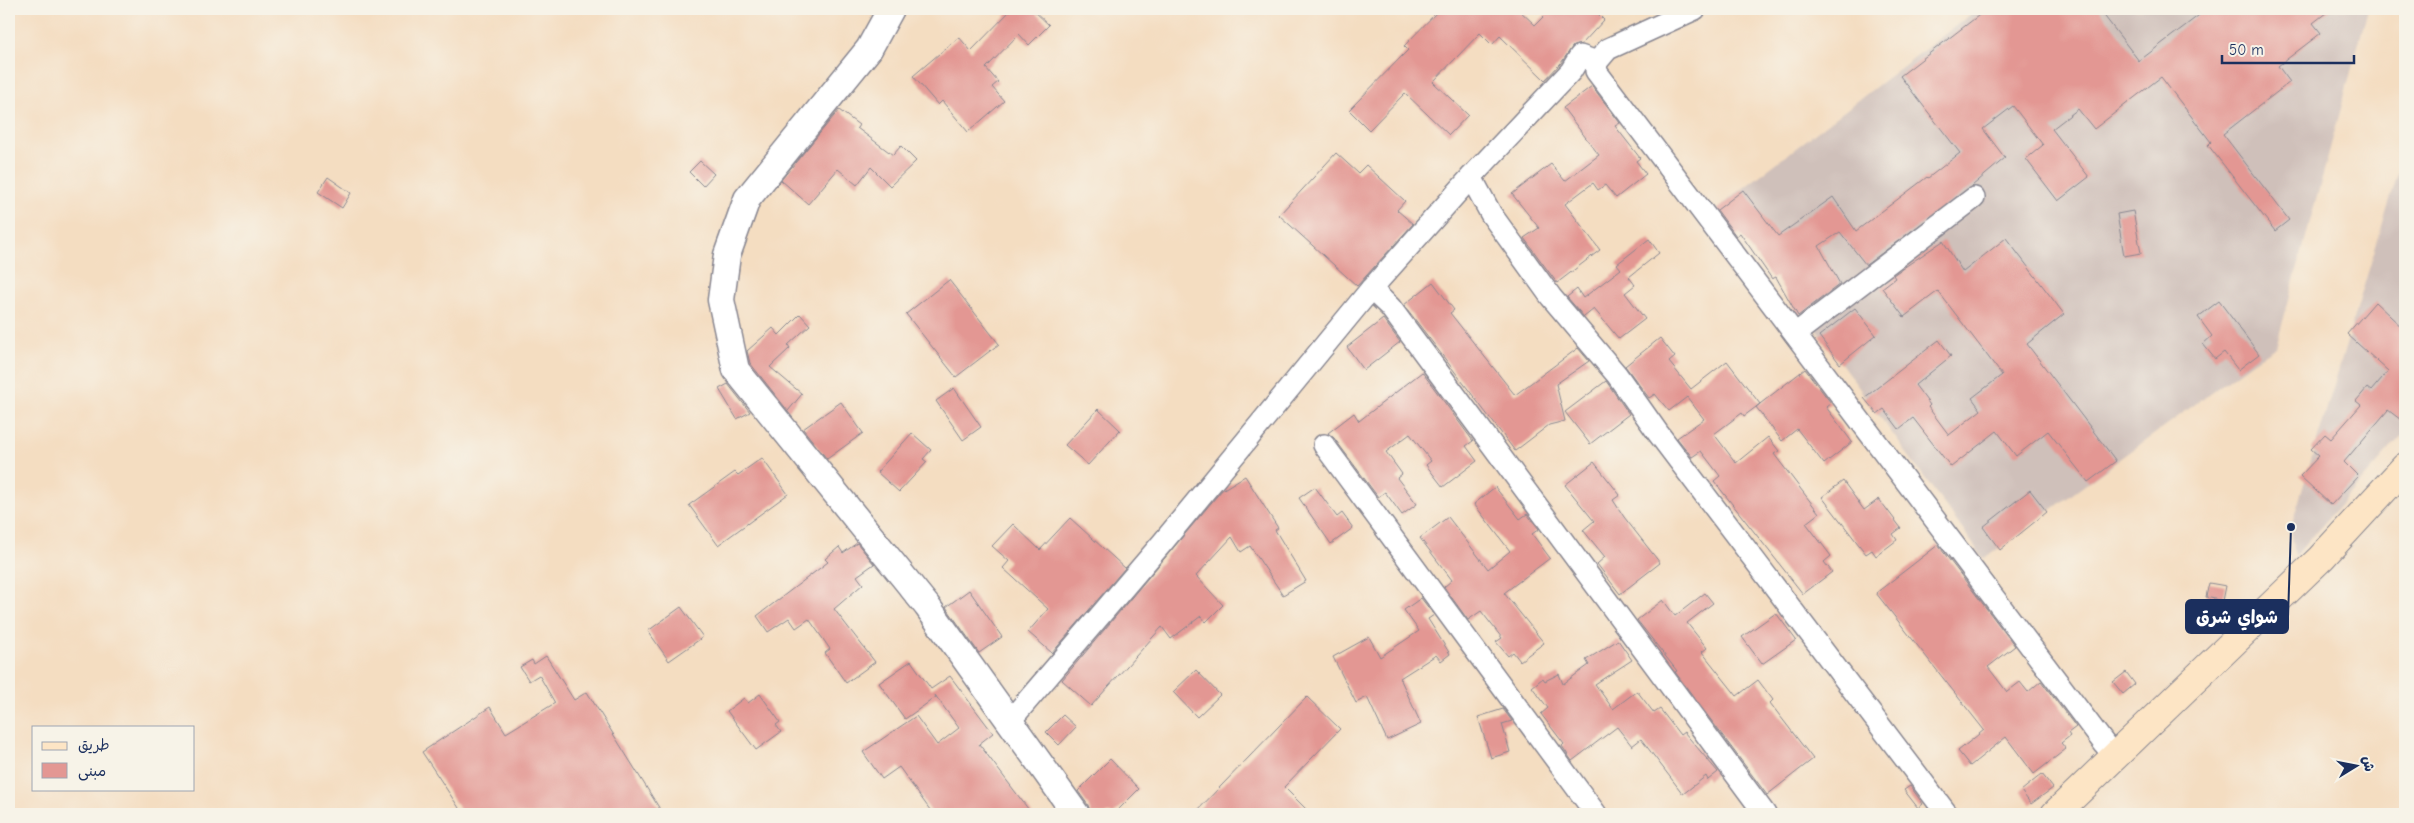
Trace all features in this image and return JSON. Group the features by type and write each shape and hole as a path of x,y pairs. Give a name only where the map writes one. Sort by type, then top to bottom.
{"main road":[{"path":"2055,814 2321,558 2405,467"}],"street":[{"path":"891,9 869,49 747,199 727,256 721,300 736,370 927,606 1076,814"},
{"path":"1695,9 1608,49 1597,62 1596,71 2115,758"},
{"path":"1009,722 1164,542 1371,289 1471,177 1571,71 1580,56 1597,62"},
{"path":"1471,177 1491,214 1551,297 1617,375 1664,441 1947,814"},
{"path":"1795,334 1974,198"},
{"path":"1371,289 1390,307 1765,814"},
{"path":"1324,445 1596,814"}],"shaded area":[{"path":"1974,9 2368,9 2276,347 2254,361 1984,559 1724,203 1975,11"},
{"path":"2405,150 2405,432 2295,556 2291,527"}],"building":[{"path":"1012,9 1032,9 1049,25 1029,45 1019,34 986,68 998,82 992,87 1004,101 968,132 942,101 938,105 913,76 959,37 971,51"},
{"path":"1440,9 1518,9 1535,25 1551,9 1593,9 1604,20 1582,44 1573,46 1561,63 1545,80 1500,36 1492,45 1480,33 1433,82 1468,115 1449,135 1405,93 1369,130 1349,110 1408,50 1404,46"},
{"path":"1987,9 2099,9 2139,61 2207,9 2331,9 2313,23 2321,33 2278,66 2290,82 2223,134 2289,220 2275,231 2208,145 2211,142 2161,77 2094,129 2078,109 2052,129 2089,177 2058,201 2026,159 2043,145 2013,106 1983,129 2005,158 1972,186 1866,265 1840,232 1819,246 1840,284 1798,316 1776,277 1772,279 1740,233 1736,236 1717,210 1743,190 1778,236 1833,197 1856,231 1928,178 1960,153 1900,76"},
{"path":"1592,86 1620,123 1615,126 1640,158 1636,161 1646,174 1616,198 1605,185 1598,190 1593,183 1565,204 1600,250 1557,283 1524,238 1539,228 1512,194 1551,164 1565,181 1599,155 1563,108"},
{"path":"839,110 859,125 857,128 893,155 901,146 916,161 890,186 871,167 857,185 838,169 808,204 781,180"},
{"path":"1336,153 1358,173 1366,165 1405,201 1397,210 1413,224 1357,286 1279,215"},
{"path":"700,161 714,174 703,186 689,172"},
{"path":"328,177 351,193 342,208 318,192"},
{"path":"2133,211 2141,253 2124,256 2117,214"},
{"path":"2006,238 2064,314 2027,344 2116,461 2088,482 2048,431 2016,456 1997,431 1951,467 1913,418 1899,429 1884,409 1877,414 1864,398 1939,340 1951,356 1915,385 1930,405 1928,407 1949,435 1981,410 1972,398 2002,375 1938,291 1904,317 1882,288 1895,278 1893,275 1943,241 1963,272"},
{"path":"1649,239 1659,253 1629,277 1635,285 1625,293 1645,319 1619,339 1594,309 1584,317 1567,297 1577,289 1583,298 1621,269 1617,264"},
{"path":"949,280 999,344 956,377 906,314"},
{"path":"1433,282 1454,310 1450,313 1515,395 1578,348 1589,361 1556,384 1565,421 1549,425 1515,451 1404,305"},
{"path":"2219,301 2259,354 2238,370 2224,352 2215,359 2203,344 2212,336 2198,317"},
{"path":"2375,302 2405,330 2405,423 2388,410 2344,462 2358,476 2331,505 2300,476 2319,456 2311,449 2325,434 2331,439 2361,405 2356,401 2367,388 2371,391 2388,371 2347,334"},
{"path":"1855,308 1876,335 1840,364 1819,336"},
{"path":"800,314 810,325 788,345 790,348 770,367 802,394 788,411 750,363 747,351 773,328 779,335"},
{"path":"1383,319 1400,342 1364,370 1347,347"},
{"path":"1660,338 1675,357 1669,362 1691,389 1727,361 1760,404 1744,416 1742,413 1714,434 1736,463 1768,437 1779,451 1774,454 1819,513 1806,523 1831,556 1824,562 1832,572 1803,594 1714,481 1720,476 1701,451 1692,457 1677,438 1704,419 1687,397 1669,411 1655,394 1649,398 1625,366"},
{"path":"1805,369 1831,403 1826,407 1852,442 1824,464 1797,429 1782,441 1756,407"},
{"path":"1422,372 1473,441 1466,446 1477,461 1443,487 1426,465 1431,461 1410,434 1386,452 1402,474 1397,478 1417,504 1402,515 1385,492 1378,497 1334,438 1328,433 1354,413 1359,421"},
{"path":"1606,381 1629,414 1590,444 1565,412"},
{"path":"728,384 750,412 737,419 719,389"},
{"path":"954,388 981,427 963,440 936,401"},
{"path":"841,402 863,433 827,459 803,429"},
{"path":"1098,409 1120,430 1088,465 1065,445"},
{"path":"912,433 931,450 923,459 927,462 899,492 877,472"},
{"path":"762,458 788,494 718,545 689,505 735,472 738,475"},
{"path":"1594,462 1620,495 1613,500 1624,517 1660,563 1620,594 1597,564 1605,557 1583,530 1594,521 1565,485"},
{"path":"1245,476 1278,528 1275,530 1306,581 1283,595 1250,546 1241,552 1232,537 1196,576 1223,605 1206,622 1201,616 1171,639 1162,627 1091,706 1062,680 1222,490"},
{"path":"1843,481 1864,510 1879,499 1901,528 1893,534 1897,540 1876,556 1872,550 1866,554 1822,497"},
{"path":"1315,487 1337,517 1342,513 1353,528 1331,544 1299,498"},
{"path":"1495,487 1520,519 1527,514 1539,529 1532,534 1550,558 1504,593 1544,643 1520,661 1513,652 1508,656 1496,642 1502,638 1481,611 1468,620 1444,587 1452,580 1420,538 1448,517 1488,569 1510,551 1474,504"},
{"path":"2030,490 2047,512 2000,550 1983,527"},
{"path":"1070,518 1125,568 1052,653 1028,632 1048,609 1003,568 1009,561 992,546 1013,524 1040,550"},
{"path":"857,543 874,564 857,576 863,584 834,609 875,662 846,683 825,653 830,649 809,619 796,628 789,618 768,632 757,616 828,562 825,559 839,547 843,553"},
{"path":"1938,545 2015,646 1988,667 2007,692 2020,682 2028,692 2041,681 2076,727 2068,733 2070,736 2061,743 2066,749 2034,774 2006,737 1970,766 1958,751 1984,730 1876,593"},
{"path":"2209,583 2226,586 2223,601 2206,597"},
{"path":"969,590 1002,637 979,653 946,607"},
{"path":"1705,593 1713,603 1687,623 1707,648 1702,652 1737,696 1758,680 1773,700 1770,703 1813,759 1767,795 1675,672 1677,671 1637,620 1663,600 1675,616"},
{"path":"1421,598 1434,615 1428,619 1450,654 1441,661 1436,655 1400,678 1421,724 1387,740 1367,697 1356,703 1333,657 1369,637 1380,657 1419,631 1404,610"},
{"path":"681,607 703,637 669,661 648,631"},
{"path":"1776,613 1796,640 1762,664 1742,637"},
{"path":"1618,640 1632,660 1595,684 1613,709 1637,691 1654,713 1660,709 1680,735 1684,732 1718,772 1708,780 1706,776 1683,794 1641,739 1632,746 1617,727 1572,761 1562,746 1564,744 1541,714 1548,708 1532,687 1543,678 1545,681 1559,674 1563,684 1589,665 1586,660"},
{"path":"546,656 574,700 587,692 663,814 463,814 422,752 490,707 506,733 555,703 539,675 529,681 520,667 532,660 534,664"},
{"path":"911,661 931,689 950,676 993,733 979,744 1032,814 933,814 899,767 882,779 863,752 916,716 937,745 959,728 935,695 936,697 905,719 879,683"},
{"path":"1196,670 1220,695 1197,717 1173,692"},
{"path":"2126,672 2135,684 2123,694 2113,682"},
{"path":"760,694 780,722 776,725 781,732 756,750 727,711 744,698 748,703"},
{"path":"1307,697 1340,729 1284,787 1311,814 1194,814"},
{"path":"1503,709 1512,721 1502,724 1510,752 1491,758 1478,717"},
{"path":"1063,715 1076,727 1059,745 1046,732"},
{"path":"1110,759 1139,789 1114,814 1091,814 1088,805 1078,791"},
{"path":"2042,774 2053,788 2031,804 2021,791"},
{"path":"1910,786 1923,804 1918,808 1904,790"}],"place":[{"name":"شواي شرق","path":"2291,527"}]}
